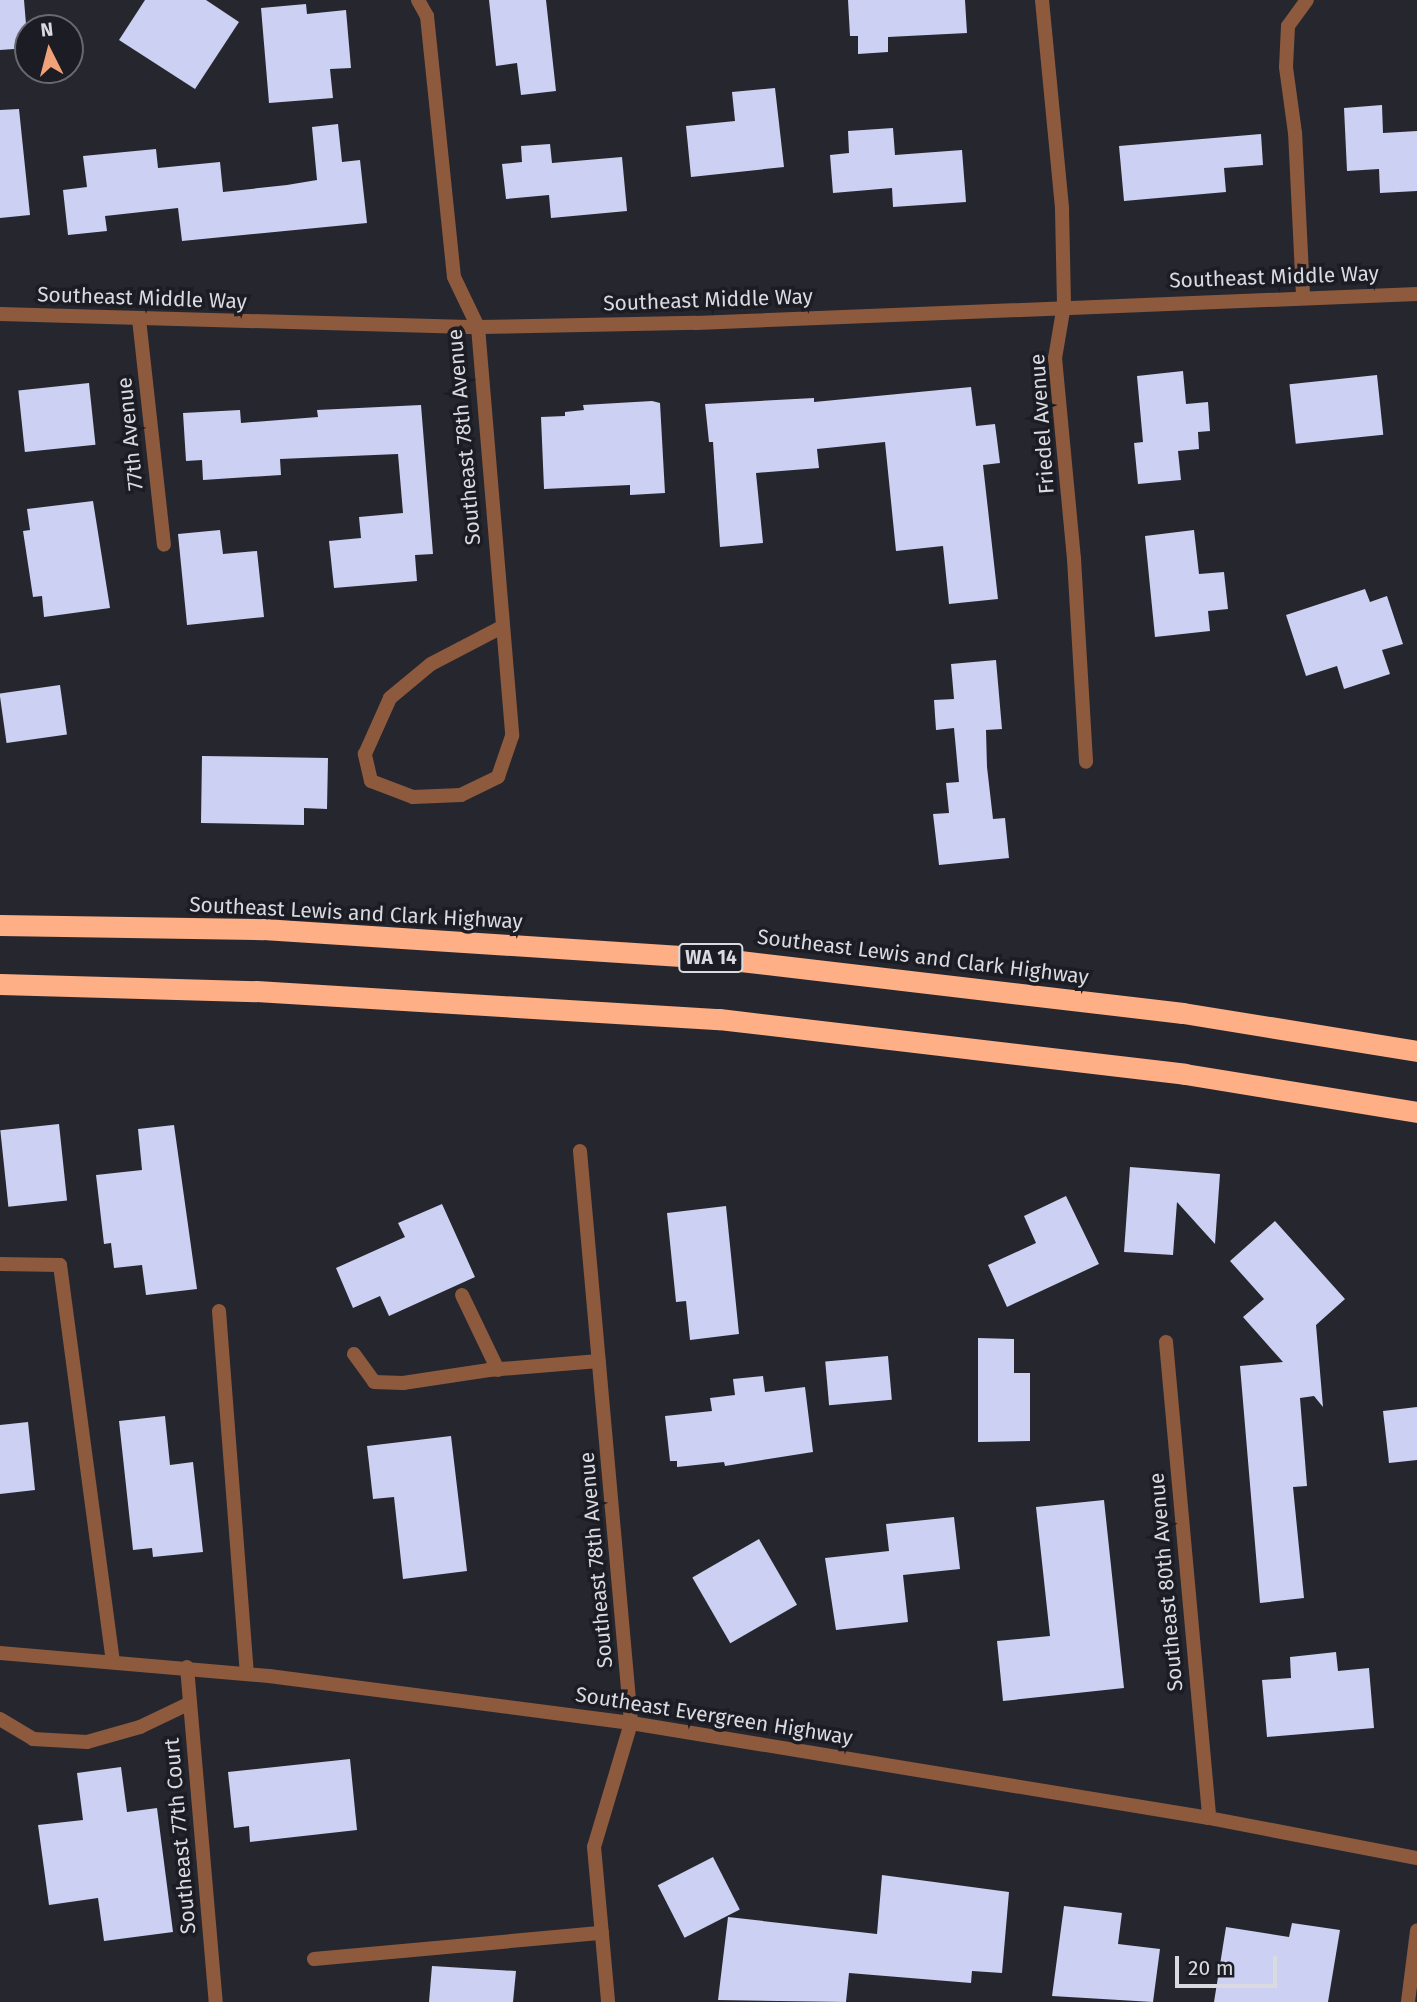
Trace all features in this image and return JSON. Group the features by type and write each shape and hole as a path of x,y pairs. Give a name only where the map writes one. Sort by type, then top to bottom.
{"highway":[{"name":"Southeast Lewis and Clark Highway","path":"0,925 263,929 723,959 1183,1013 1417,1051"},
{"path":"0,984 256,990 719,1020 1185,1074 1417,1112"}],"street":[{"name":"Southeast 78th Avenue","path":"418,0 427,16 454,277 478,327 512,736 498,777 461,795 413,797 371,781 365,754 390,698 431,664 502,627"},
{"name":"Friedel Avenue","path":"1042,0 1062,209 1064,305 1055,358 1074,559 1086,762"},
{"path":"1303,295 1295,133 1286,67 1288,26 1307,0"},
{"name":"Southeast Middle Way","path":"0,314 478,327 696,323 1303,295 1417,294"},
{"name":"77th Avenue","path":"139,319 164,545"},
{"name":"Southeast 78th Avenue","path":"580,1151 631,1723 594,1847 608,2002"},
{"path":"0,1264 60,1265 113,1661"},
{"path":"463,1295 498,1370"},
{"path":"219,1311 247,1674"},
{"name":"Southeast 80th Avenue","path":"1166,1342 1209,1818"},
{"path":"354,1354 374,1382 440,1381 498,1370 599,1361"},
{"name":"Southeast Evergreen Highway","path":"0,1653 187,1667 631,1723 1209,1818 1417,1858"},
{"name":"Southeast 77th Court","path":"187,1667 216,2002"},
{"path":"0,1719 33,1739 87,1742 140,1727 190,1703"},
{"path":"1408,2002 1417,1931"},
{"path":"314,1959 602,1933"}],"building":[{"path":"0,0 24,0 25,14 14,14 14,49 0,50"},
{"path":"145,0 206,0 239,22 195,89 119,40"},
{"path":"489,0 546,0 556,91 521,95 517,63 496,66"},
{"path":"848,0 965,0 967,33 888,37 888,52 858,54 858,36 850,36"},
{"path":"306,4 307,14 346,10 351,68 330,69 333,98 269,103 261,8"},
{"path":"775,88 784,167 691,177 686,126 735,121 732,92"},
{"path":"1382,105 1383,133 1417,131 1417,191 1380,193 1379,169 1347,171 1344,108"},
{"path":"19,109 30,215 0,218 0,110"},
{"path":"338,124 342,162 360,160 367,223 182,241 178,208 105,216 107,231 68,235 63,190 87,187 83,156 156,149 158,168 220,162 223,192 287,185 317,180 312,127"},
{"path":"893,128 895,155 962,150 966,202 893,207 892,188 833,193 830,155 849,153 848,131"},
{"path":"1261,134 1263,165 1224,168 1226,192 1124,201 1119,146"},
{"path":"550,144 552,163 622,157 627,211 551,218 549,195 506,199 502,164 522,162 521,146"},
{"path":"1183,371 1186,404 1208,402 1210,431 1198,432 1199,449 1178,451 1181,480 1138,484 1134,443 1143,442 1137,376"},
{"path":"1377,375 1383,435 1296,444 1289,384"},
{"path":"89,383 95,445 25,452 18,390"},
{"path":"971,387 976,426 995,424 1000,463 983,465 998,599 949,604 943,546 896,551 885,442 817,449 819,468 756,473 763,543 720,547 713,442 709,442 705,404 814,398 814,402"},
{"path":"652,401 660,403 665,493 630,495 630,485 544,489 541,417 565,416 565,412 584,410 583,405"},
{"path":"421,405 433,554 415,555 417,581 334,588 329,541 361,538 359,517 403,513 398,454 280,459 281,475 203,480 202,460 186,461 183,413 240,410 241,423 318,417 317,410"},
{"path":"93,501 110,608 44,617 42,596 33,597 23,531 30,530 27,509"},
{"path":"220,530 223,554 257,551 264,617 187,625 178,534"},
{"path":"1194,530 1199,574 1224,572 1228,609 1208,611 1210,631 1155,637 1145,536"},
{"path":"1365,589 1370,602 1387,596 1403,644 1382,650 1390,674 1344,689 1337,666 1306,676 1286,615"},
{"path":"996,660 1002,729 986,730 987,767 993,819 1005,818 1009,858 939,865 933,814 949,813 946,783 959,782 954,728 936,730 934,700 954,699 951,664"},
{"path":"60,685 67,735 7,743 0,693"},
{"path":"202,756 328,758 327,809 304,808 304,825 201,823"},
{"path":"59,1124 67,1201 8,1207 0,1130"},
{"path":"174,1125 197,1289 146,1295 142,1265 114,1268 111,1243 104,1244 96,1175 142,1170 138,1129"},
{"path":"1130,1167 1220,1174 1215,1244 1177,1202 1173,1255 1124,1252"},
{"path":"1066,1196 1099,1264 1007,1307 988,1265 1036,1243 1024,1216"},
{"path":"442,1204 475,1277 389,1316 380,1296 353,1308 336,1268 405,1237 398,1223"},
{"path":"726,1206 739,1334 690,1340 686,1301 676,1302 667,1213"},
{"path":"1275,1221 1345,1299 1316,1325 1323,1407 1314,1396 1300,1398 1307,1486 1293,1487 1304,1598 1260,1603 1240,1366 1283,1362 1243,1317 1264,1299 1230,1261"},
{"path":"978,1338 1014,1339 1014,1373 1030,1373 1030,1441 978,1442"},
{"path":"888,1356 892,1400 829,1405 825,1361"},
{"path":"763,1376 765,1392 805,1387 813,1452 725,1466 724,1462 677,1467 677,1461 670,1461 665,1416 712,1411 710,1398 735,1395 733,1379"},
{"path":"1417,1407 1417,1460 1389,1463 1383,1411"},
{"path":"165,1416 170,1465 193,1462 203,1552 153,1557 152,1548 133,1550 119,1421"},
{"path":"28,1422 35,1490 0,1494 0,1425"},
{"path":"451,1436 467,1571 403,1579 394,1497 373,1499 367,1446"},
{"path":"1104,1500 1124,1688 1003,1701 997,1641 1050,1636 1036,1507"},
{"path":"954,1517 960,1569 903,1575 908,1622 836,1630 825,1558 889,1551 886,1524"},
{"path":"759,1539 797,1605 730,1643 692,1578"},
{"path":"1336,1652 1338,1671 1369,1668 1374,1728 1267,1737 1262,1680 1291,1678 1290,1657"},
{"path":"350,1759 357,1830 250,1842 249,1826 234,1828 228,1772"},
{"path":"121,1767 127,1812 157,1808 173,1932 104,1941 98,1898 49,1905 38,1825 83,1820 77,1773"},
{"path":"713,1857 740,1910 685,1938 658,1885"},
{"path":"882,1875 1009,1892 1002,1973 972,1971 971,1983 849,1973 846,2002 718,2000 728,1917 877,1934"},
{"path":"1064,1906 1122,1913 1118,1944 1160,1949 1153,2002 1052,1996"},
{"path":"1292,1923 1340,1930 1328,2002 1214,2002 1226,1927 1289,1937"},
{"path":"432,1966 516,1971 513,2002 429,2002"}]}
